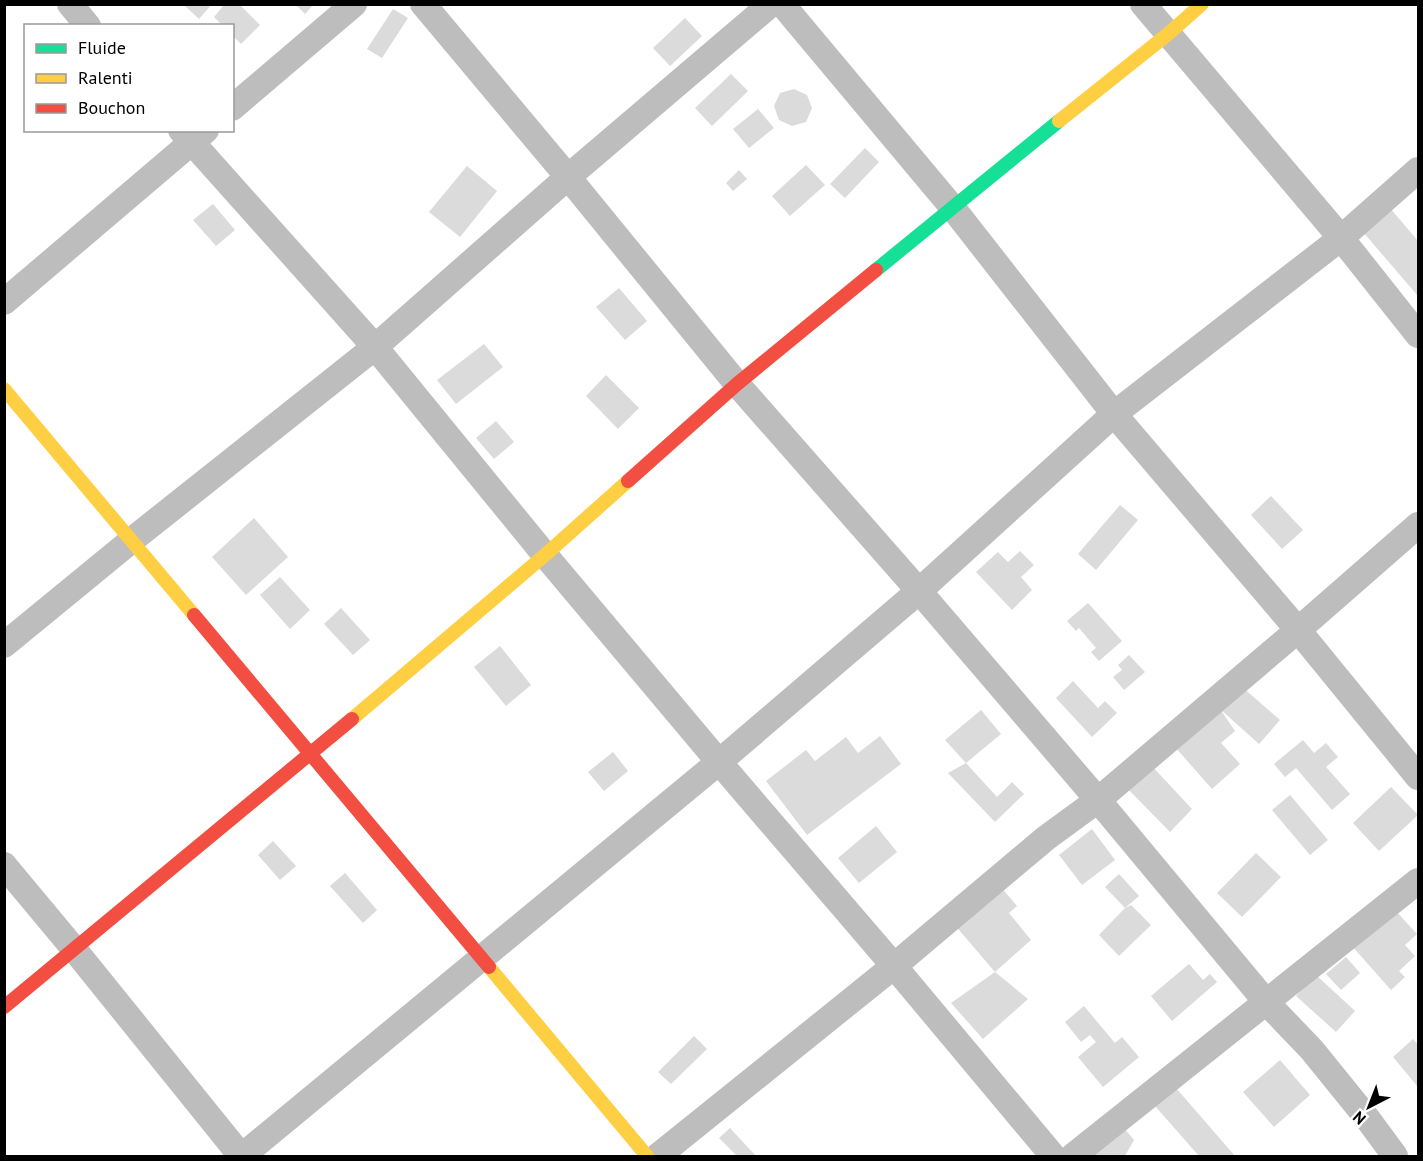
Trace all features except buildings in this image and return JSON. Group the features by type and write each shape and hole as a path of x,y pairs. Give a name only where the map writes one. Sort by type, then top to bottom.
{"street":[{"path":"70,4 86,24"},
{"path":"234,106 354,4"},
{"path":"423,4 737,384 919,591 1268,1003 1312,1050 1395,1156"},
{"path":"4,645 375,347 568,177 771,4"},
{"path":"783,4 952,207 1114,414 1298,630 1419,777"},
{"path":"1143,4 1341,238 1419,335"},
{"path":"4,1008 311,754 545,555 737,384 1202,4"},
{"path":"4,302 193,134 375,347 718,762 894,966 1053,1156"},
{"path":"4,865 242,1156 718,762 919,591 1114,414 1341,238 1419,170"},
{"path":"4,389 647,1156"},
{"path":"658,1156 894,966 1046,838 1098,800 1419,525"},
{"path":"1073,1156 1419,881"}],"traffic: fast":[{"path":"876,270 1059,121"}],"traffic: slow":[{"path":"1059,121 1202,4"},
{"path":"4,389 194,615"},
{"path":"352,719 545,555 628,481"},
{"path":"489,967 647,1156"}],"traffic: jam":[{"path":"628,481 737,384 876,270"},
{"path":"194,615 489,967"},
{"path":"4,1007 352,719"}]}
